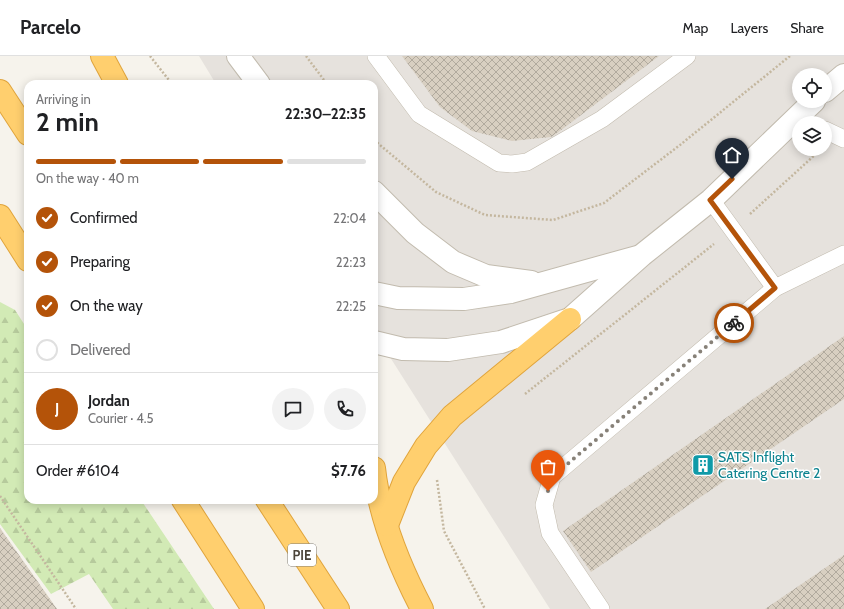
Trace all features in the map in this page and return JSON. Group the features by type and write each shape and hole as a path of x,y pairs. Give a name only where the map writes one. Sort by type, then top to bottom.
{"highway":[{"path":"102,56 115,80"},
{"path":"0,91 24,128"},
{"path":"0,216 24,254"},
{"path":"387,525 404,482 426,446 452,416 570,319"},
{"path":"378,486 387,525 408,583 422,609"},
{"path":"185,504 253,609"},
{"name":"PIE","path":"269,504 338,609"}],"street":[{"path":"238,56 256,80"},
{"path":"832,85 844,75"},
{"path":"378,343 403,349 448,350 502,342 570,319 792,129"},
{"path":"378,196 415,233 453,262 486,276 518,281 544,282"},
{"path":"378,294 398,298 464,299 510,292 642,256"}],"lane":[{"path":"376,56 419,114 500,163 512,164 527,162 602,119 687,56"},
{"path":"832,133 844,139"},
{"path":"710,200 775,288"},
{"path":"601,609 550,533 544,506 552,477 775,288 844,254"}],"path":[{"path":"150,56 169,80"},
{"path":"306,56 323,80"},
{"path":"378,143 436,192 485,215 553,220 604,203 680,145 790,56"},
{"path":"520,397 733,230 814,156"},
{"path":"437,478 444,531 484,609"},
{"path":"0,496 76,609"}],"shaded area":[{"path":"199,56 844,56 844,609 550,609 378,338 378,80 214,80"}],"green space":[{"path":"0,302 15,310 24,324 24,504 144,504 214,609 113,609 89,574 51,594 0,524"}],"building":[{"path":"402,56 659,56 551,137 512,141 472,131 440,107"},
{"name":"SATS Inflight Catering Centre 2","path":"844,336 844,399 591,572 563,531"},
{"path":"0,528 57,609 0,609"},
{"path":"844,555 844,609 765,609"}],"way so far":[{"path":"548,491 552,477 734,323"}],"place":[{"name":"SATS Inflight Catering Centre 2","path":"703,465"}],"route":[{"path":"732,179 710,200 775,288 734,323"}]}
